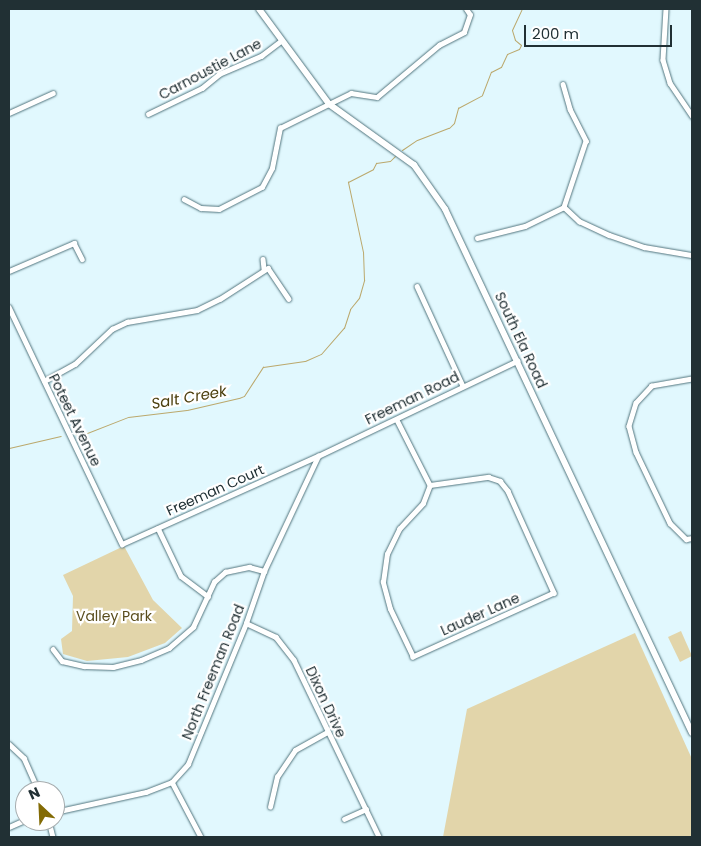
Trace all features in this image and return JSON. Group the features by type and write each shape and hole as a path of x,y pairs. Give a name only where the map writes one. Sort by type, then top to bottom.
{"main road":[{"name":"South Ela Road","path":"259,9 280,41 329,104 414,165 445,209 692,733"}],"street":[{"path":"184,199 201,208 219,209 262,187 272,168 274,144 280,128 351,93 377,97 439,45 464,32 470,15 466,9"},
{"path":"666,9 663,60 670,83 692,116"},
{"name":"Carnoustie Lane","path":"148,114 202,88 219,74 261,56 280,41"},
{"path":"477,238 525,226 564,207 586,141 570,109 563,84"},
{"path":"9,113 53,93"},
{"path":"564,207 578,221 609,235 644,247 692,255"},
{"path":"9,271 74,243 82,259"},
{"path":"264,259 264,269"},
{"path":"44,381 75,364 112,328 127,322 197,310 220,299 264,269 268,268 282,284 289,299"},
{"path":"417,286 463,386"},
{"name":"Poteet Avenue","path":"9,307 122,544"},
{"name":"Freeman Road","path":"318,456 397,420 517,361"},
{"path":"692,379 652,386 636,403 629,426 636,452 670,523 686,539 692,538"},
{"path":"397,420 430,485"},
{"name":"Freeman Court","path":"122,544 318,456"},
{"name":"North Freeman Road","path":"65,810 146,792 172,782 188,764 246,623 264,571 318,456"},
{"name":"Lauder Lane","path":"488,477 500,481 508,491 554,593 413,657 390,609 384,569 399,528 423,503 430,485 488,477"},
{"path":"158,528 181,576 208,596"},
{"path":"53,649 62,661 84,666 113,667 141,660 168,648 193,627 220,575 231,569 249,567 264,571"},
{"name":"Dixon Drive","path":"246,623 276,638 294,660 326,732 379,837"},
{"path":"270,807 277,777 295,750 326,732"},
{"path":"9,744 24,758 34,781"},
{"path":"172,782 201,837"},
{"path":"344,819 366,809"}],"green space":[{"name":"Valley Park","path":"124,546 153,600 182,628 165,643 128,657 87,661 63,654 61,639 72,631 73,596 63,575"},
{"path":"681,631 692,656 680,662 668,637"},
{"path":"635,633 692,759 692,837 443,837 467,709"}],"waterway":[{"name":"Salt Creek","path":"402,150 417,140 449,128 454,123 458,108 482,95 491,72 501,67 507,54 519,49 521,45 515,40 512,30 522,9"},
{"name":"Salt Creek","path":"75,434 82,435 128,417 187,410 239,398 244,396 263,367 305,361 321,354 344,328 350,309 359,298 364,280 363,252 348,182 373,169 376,163 390,161 395,156"},
{"name":"Salt Creek","path":"9,448 61,436"}]}
